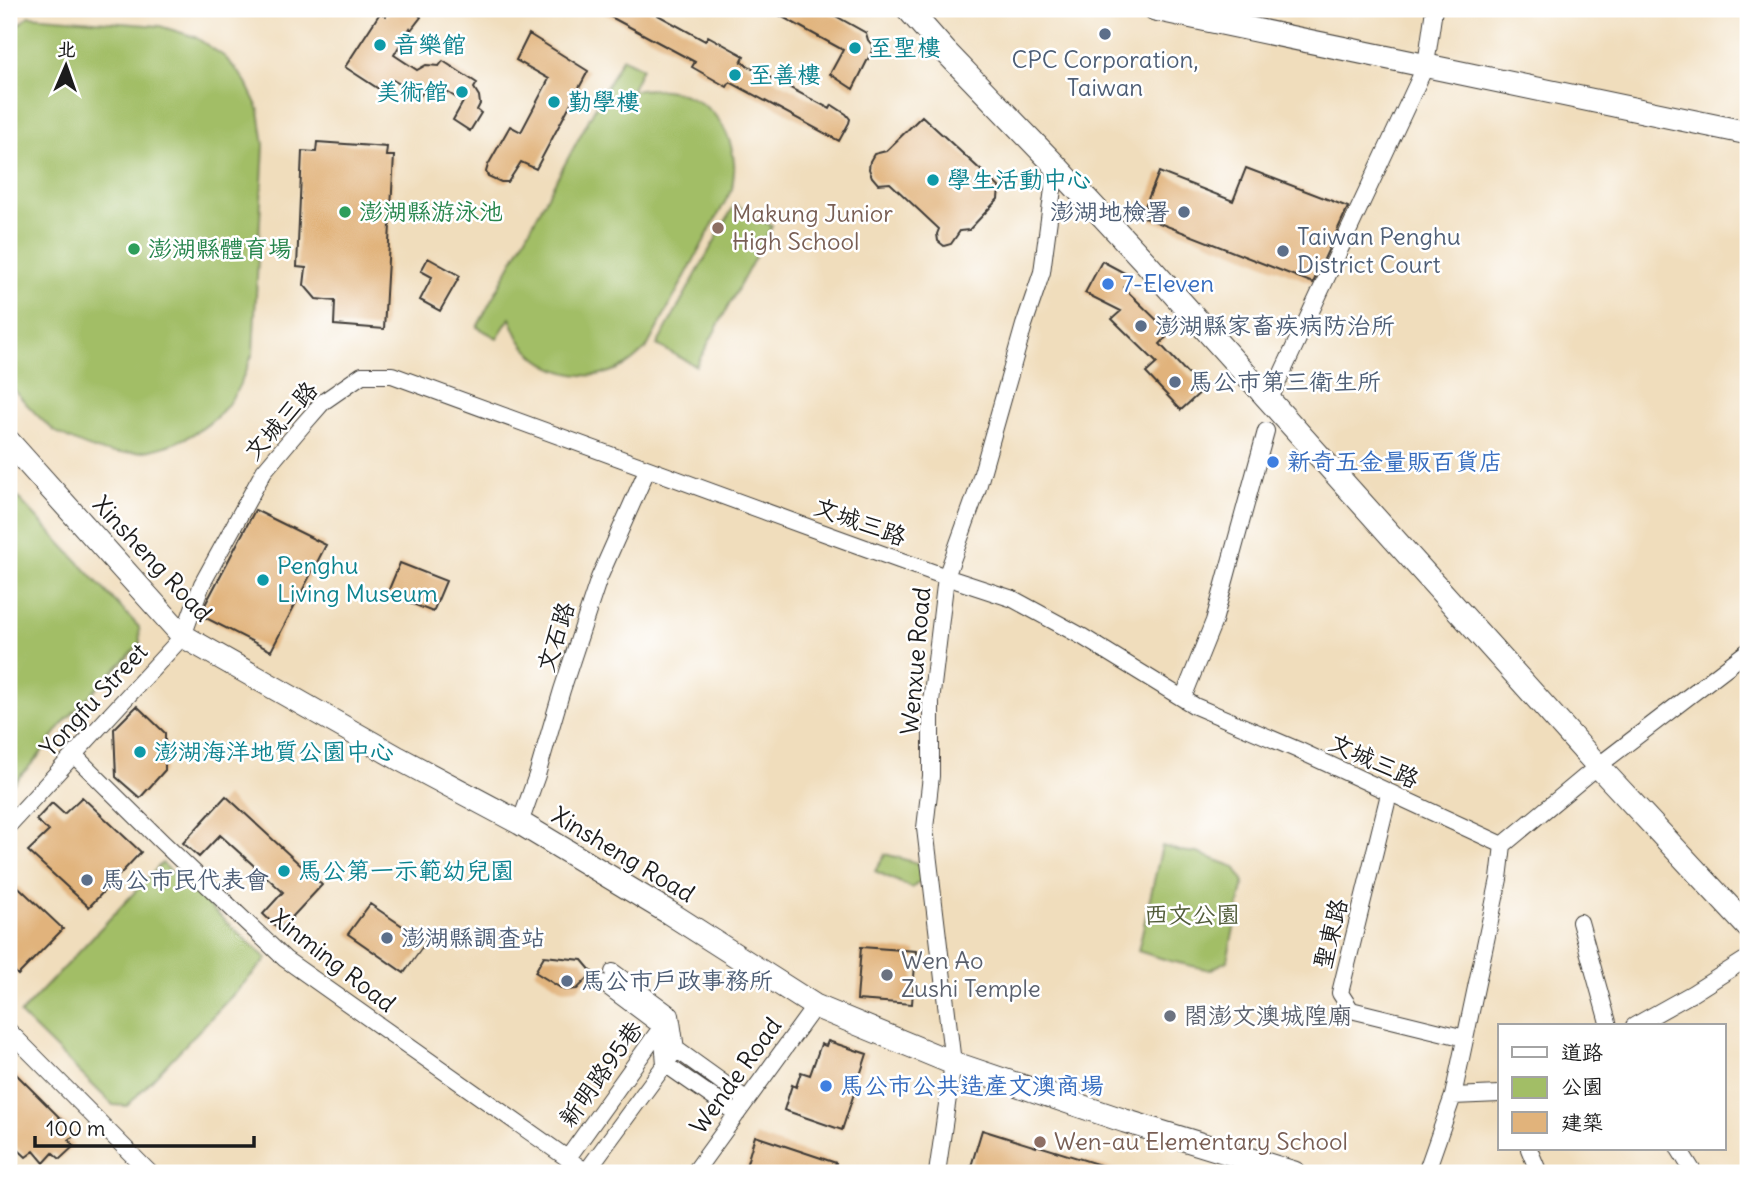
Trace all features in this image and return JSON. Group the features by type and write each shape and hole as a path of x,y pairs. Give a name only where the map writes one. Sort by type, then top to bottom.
{"main road":[{"path":"908,9 1146,263 1598,766 1748,927"},
{"path":"929,9 932,36"},
{"path":"1155,9 1748,133"},
{"name":"Xinsheng Road","path":"9,442 183,636 398,758 520,823 668,912 815,1006 953,1063 1125,1121 1294,1173"}],"street":[{"path":"1269,401 1426,65 1434,9"},
{"name":"Wenxue Road","path":"937,1173 953,1063 925,828 931,776 930,702 946,577 977,491 1024,325 1042,272 1056,166"},
{"name":"文城三路","path":"183,636 202,584 264,471 323,402 362,375 392,375 647,470 1013,599 1195,706 1298,750 1503,845"},
{"path":"1182,698 1214,621 1266,431"},
{"name":"文石路","path":"520,823 599,578 647,470"},
{"name":"Yongfu Street","path":"9,825 183,636"},
{"path":"1426,1173 1453,1096 1499,879 1503,845 1598,766 1748,651"},
{"name":"Xinming Road","path":"74,755 285,959 587,1172"},
{"name":"聖東路","path":"1389,794 1340,993 1352,1010 1465,1038"},
{"path":"1580,922 1608,1024"},
{"path":"1638,1024 1748,958"},
{"path":"608,978 666,1021 676,1049 747,1100"},
{"name":"Wende Road","path":"694,1173 815,1006"},
{"path":"665,1064 666,1021"},
{"name":"新明路95巷","path":"568,1159 666,1021"},
{"path":"9,1031 150,1173"},
{"path":"587,1172 676,1049"},
{"path":"665,1064 737,1114"},
{"path":"1453,1096 1498,1094"},
{"path":"1530,1150 1539,1173"},
{"path":"1680,1150 1694,1173"},
{"path":"9,1168 14,1173"}],"green space":[{"name":"澎湖縣體育場","path":"29,16 160,26 195,37 225,57 244,79 259,110 264,145 253,353 237,389 224,409 189,436 162,447 118,453 79,444 45,423 9,384 9,124 14,29"},
{"path":"622,58 642,68 631,91 650,89 685,95 700,102 723,126 730,143 734,165 732,189 646,349 627,364 612,371 574,374 539,360 520,340 510,318 497,338 477,327"},
{"path":"735,204 772,226 696,366 657,345"},
{"path":"9,488 139,627 140,644 64,722 37,758 9,788"},
{"name":"西文公園","path":"1162,846 1197,853 1235,867 1244,882 1227,961 1210,970 1138,951"},
{"path":"885,854 921,864 922,880 912,888 875,871"},
{"path":"162,863 267,959 127,1106 113,1105 20,1014"}],"building":[{"path":"391,9 413,9 421,17 411,30 410,28 394,55 417,70 426,65 439,66 443,61 477,83 474,88 479,96 480,104 477,110 481,113 470,131 453,120 463,102 431,82 420,96 393,80 385,93 345,67 380,13 386,16"},
{"name":"至善樓","path":"596,9 647,9 705,41 708,36 744,56 741,62 830,109 832,105 846,114 850,119 849,123 839,141 730,82 727,87 692,67 695,62"},
{"name":"至聖樓","path":"768,9 823,9 866,33 872,51 853,89 830,74 843,50"},
{"name":"勤學樓","path":"529,34 588,71 536,169 521,162 508,182 501,182 488,176 488,165 510,126 521,132 549,79 516,60"},
{"name":"學生活動中心","path":"922,116 999,187 998,199 969,230 960,231 951,244 944,246 938,241 939,229 890,183 878,184 869,169 874,154 886,151"},
{"name":"澎湖縣游泳池","path":"317,142 387,147 386,156 394,156 384,329 334,325 335,301 316,299 304,285 306,268 297,267 302,151 316,152"},
{"name":"Taiwan Penghu District Court","path":"1246,168 1348,207 1313,283 1141,216 1159,172 1233,201"},
{"path":"428,258 460,276 440,311 420,300 432,277 421,271"},
{"path":"1102,261 1130,276 1124,288 1170,333 1160,344 1203,390 1181,410 1146,373 1157,363 1112,319 1121,311 1085,293"},
{"name":"Penghu Living Museum","path":"255,510 326,545 271,651 202,616 206,603"},
{"path":"400,563 446,581 433,612 387,594"},
{"name":"澎湖海洋地質公園中心","path":"137,706 165,733 165,770 140,798 116,777 114,729"},
{"name":"馬公第一示範幼兒園","path":"226,796 322,885 280,930 263,914 283,892 220,835 199,857 183,843"},
{"name":"馬公市民代表會","path":"82,797 141,852 89,907 28,851 49,831 36,820 52,803 64,814"},
{"path":"9,878 63,929 18,975 9,966"},
{"name":"澎湖縣調查站","path":"370,904 426,942 404,973 348,934"},
{"name":"Wen Ao Zushi Temple","path":"861,947 916,951 912,1004 857,1000"},
{"name":"馬公市戶政事務所","path":"544,956 582,960 593,973 577,989 564,990 535,972"},
{"name":"馬公市公共造產文澳商場","path":"828,1041 867,1054 842,1130 784,1110 792,1085 796,1087 801,1072 810,1075 821,1044 826,1046"},
{"path":"9,1067 76,1134 69,1140 74,1146 60,1159 53,1153 44,1163 34,1151 26,1157 9,1141"},
{"path":"982,1130 1036,1145 1120,1171 969,1173"},
{"path":"755,1136 836,1163 833,1173 744,1173"}],"place":[{"name":"CPC Corporation, Taiwan","path":"1105,34"},
{"name":"音樂館","path":"380,45"},
{"name":"至聖樓","path":"855,48"},
{"name":"至善樓","path":"735,75"},
{"name":"美術館","path":"462,92"},
{"name":"勤學樓","path":"554,102"},
{"name":"學生活動中心","path":"933,180"},
{"name":"澎湖縣游泳池","path":"345,212"},
{"name":"澎湖地檢署","path":"1184,212"},
{"name":"Makung Junior High School","path":"718,228"},
{"name":"澎湖縣體育場","path":"134,249"},
{"name":"Taiwan Penghu District Court","path":"1283,251"},
{"name":"7-Eleven","path":"1108,284"},
{"name":"澎湖縣家畜疾病防治所","path":"1141,326"},
{"name":"馬公市第三衛生所","path":"1175,382"},
{"name":"新奇五金量販百貨店","path":"1273,462"},
{"name":"Penghu Living Museum","path":"263,580"},
{"name":"澎湖海洋地質公園中心","path":"140,752"},
{"name":"馬公第一示範幼兒園","path":"284,871"},
{"name":"馬公市民代表會","path":"87,880"},
{"name":"澎湖縣調查站","path":"387,938"},
{"name":"Wen Ao Zushi Temple","path":"887,975"},
{"name":"馬公市戶政事務所","path":"567,981"},
{"name":"閤澎文澳城隍廟","path":"1170,1016"},
{"name":"馬公市公共造產文澳商場","path":"826,1086"},
{"name":"Wen-au Elementary School","path":"1040,1142"}]}
